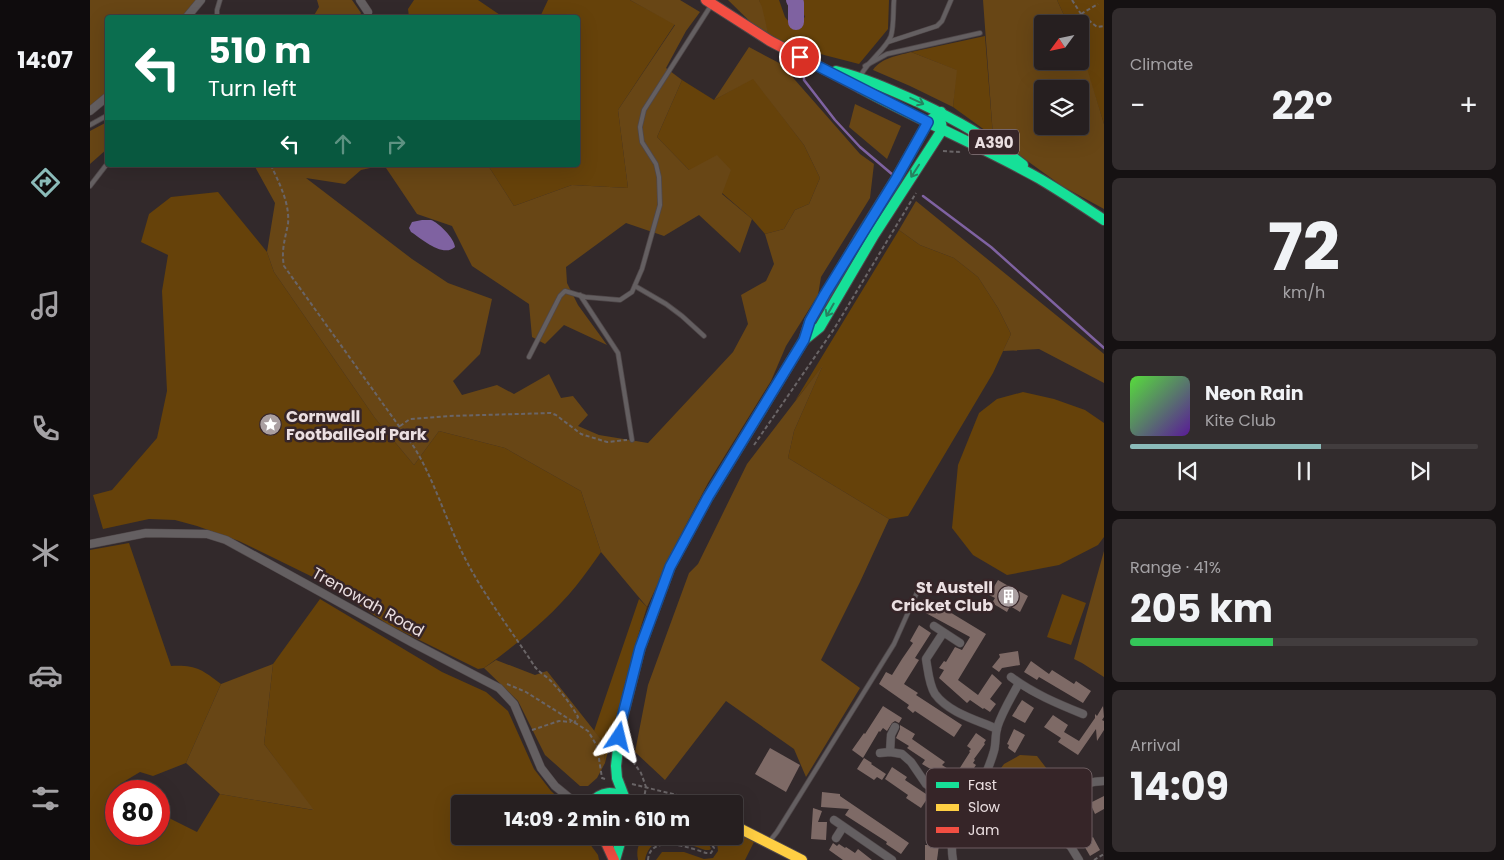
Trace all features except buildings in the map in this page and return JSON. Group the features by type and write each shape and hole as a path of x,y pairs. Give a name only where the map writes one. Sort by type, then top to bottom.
{"main road":[{"name":"A390","path":"710,1 770,41 815,66 969,142 1040,180 1104,220"},
{"name":"A390","path":"815,66 860,76 941,112 977,131 1001,147 1040,180"},
{"path":"598,795 611,782 616,766 621,722 640,648 670,567 708,497 804,340 810,321 825,294 896,179 928,122 941,112"},
{"path":"804,340 820,327 874,235 942,130 941,112"},
{"path":"611,782 621,795"},
{"path":"600,795 610,792 619,795"},
{"path":"743,830 802,860"},
{"path":"608,845 615,860"},
{"path":"615,860 619,845"}],"street":[{"path":"188,15 201,0"},
{"path":"360,0 368,12"},
{"path":"90,110 105,98"},
{"name":"Trenowah Road","path":"90,544 146,533 208,534 226,540 412,643 499,688 514,704 541,768 555,786 567,795"},
{"path":"934,626 960,644"},
{"path":"943,633 926,659 934,693 951,709 997,729"},
{"path":"1011,677 1055,702 1083,714"},
{"path":"988,768 994,750 997,729 1019,683"},
{"path":"890,752 891,735 895,726"},
{"path":"880,753 902,754 911,762 926,784"},
{"path":"834,820 892,860"},
{"path":"836,838 843,827"},
{"path":"1072,848 1079,860"}],"lane":[{"path":"217,15 220,0"},
{"path":"856,87 866,66 888,42 891,35 894,0"},
{"path":"888,42 937,26 942,21 951,0"},
{"path":"529,357 560,296 565,291 606,300 620,300 632,292 642,269 660,205 659,177 656,164 642,142 640,127 644,110 710,1"},
{"path":"866,66 887,54 980,33"},
{"path":"90,125 105,117"},
{"path":"90,186 105,167"},
{"path":"635,286 666,304 704,336"},
{"path":"580,295 618,354 632,440"},
{"path":"769,842 894,644 919,588"}],"path":[{"path":"1072,0 1081,14 1098,27 1104,26"},
{"path":"1081,14 1098,4"},
{"path":"940,154 943,150 960,152 969,142"},
{"path":"272,167 283,192 287,208 288,223 283,241 282,258 284,266 400,426 424,464 460,549 474,574 502,619 539,672 549,679 574,709 578,717 574,723"},
{"path":"752,448 834,329 918,190"},
{"path":"400,426 410,419 551,413 581,434 594,439 607,442 632,440"},
{"path":"492,684 509,684 526,692 588,731 598,746 602,778 611,782 646,787 678,795"},
{"path":"526,732 559,721 574,723"},
{"path":"627,754 641,773 646,787 645,795"},
{"path":"648,860 655,848 663,845"},
{"path":"676,845 706,853 711,853 714,848 712,845"},
{"path":"1094,860 1104,854"}],"shaded area":[{"path":"90,0 201,0 188,15 105,15 105,98 90,111"},
{"path":"317,0 352,0 361,13 360,15 314,15 319,7"},
{"path":"414,0 478,0 500,15 409,15 408,9"},
{"path":"548,0 630,0 675,24 618,110 628,188 572,185 514,206 489,167 580,167 580,15 541,15"},
{"path":"630,0 680,0 700,12 686,31 666,68 682,80 657,137 689,170 717,155 731,170 722,194 752,219 740,253 699,215 664,236 626,223 566,267 567,283 578,305 607,345 564,325 545,344 532,337 529,304 472,266 452,226 417,214 385,167 489,167 514,206 572,185 628,188 618,110 675,25"},
{"path":"728,0 759,0 770,41"},
{"path":"759,0 779,0 785,17 794,28 800,27 801,20 805,17 798,0 889,0 888,29 859,64 770,41"},
{"path":"983,0 1057,0 1064,15 1034,15 1034,70 1088,70 1104,124 1104,209 1062,186 993,136"},
{"path":"1057,0 1104,0 1104,124 1087,70 1089,70 1089,15 1064,15"},
{"path":"985,36 993,136 953,107 956,70 911,52"},
{"path":"749,47 781,64 860,154 874,164 870,198 821,277 818,295 786,346 771,381 708,483 678,540 647,607 601,552 581,491 505,448 439,431 414,465 375,418 274,272 267,252 275,203 255,167 375,167 361,170 345,184 306,178 412,259 448,283 492,299 480,354 453,381 462,395 497,385 514,394 549,374 561,398 573,396 588,415 578,426 599,435 648,443 733,352 748,324 741,295 766,281 774,264 765,234 784,229 795,210 809,204 820,178 804,145 753,79 714,100"},
{"path":"911,52 957,70 953,107 873,70 885,60"},
{"path":"753,78 804,145 820,178 809,204 795,210 784,229 765,234 752,219 722,193 689,170 657,137 682,80 714,100"},
{"path":"855,104 901,126 887,159 849,127"},
{"path":"105,123 105,151 90,164 90,131"},
{"name":"Cornwall FootballGolf Park","path":"218,192 267,252 274,272 375,418 414,465 439,431 505,448 581,491 601,552 566,598 544,620 484,668 478,669 389,625 327,584 239,541 175,520 149,519 103,529 93,495 112,490 157,438 167,391 162,291 168,255 141,242 149,214 171,197"},
{"path":"916,201 1104,354 1104,383 1039,349 1003,351 1011,334 998,308 978,277 954,258 920,245 899,230"},
{"path":"431,220 438,224 449,235 455,247 450,250 439,249 411,232 409,228 412,222"},
{"path":"899,230 920,245 954,258 978,277 998,308 1011,334 993,373 908,516 889,519 788,458 794,431 822,367 795,401"},
{"path":"823,365 794,431 788,458 889,519 821,660 860,688 806,777 794,749 726,701 665,780 635,752 648,685 689,573 698,564 747,464"},
{"path":"1023,392 1054,399 1085,410 1104,423 1104,537 1098,545 1059,565 1007,575 973,555 952,528 958,465 979,413 997,399"},
{"path":"129,543 171,666 193,667 221,684 186,763 153,776 140,772 127,780 105,780 105,845 170,845 170,818 197,832 220,794 313,810 264,744 273,664 320,599 442,672 486,692 508,711 534,769 555,795 451,795 451,845 591,845 598,855 599,860 90,860 90,550"},
{"path":"1104,551 1104,677 1074,659"},
{"path":"1062,594 1086,603 1071,645 1047,637"},
{"path":"639,599 647,607 633,652 605,763 604,743 594,731"},
{"path":"496,660 535,675 547,671 604,743 605,763 597,778 588,786 580,786 545,755 518,701 484,668"},
{"path":"273,664 264,744 314,810 220,794 186,763 221,684"},
{"path":"1020,755 1037,756 1046,768 1001,768 1004,764"},
{"path":"743,836 754,842 745,860 656,860 662,852 684,852 704,859 713,858 718,851 717,845 743,845"},
{"path":"639,845 653,845 645,860 638,860 637,852"},
{"path":"691,845 709,845 711,849 705,850"}],"waterway":[{"path":"794,0 796,3 796,22"},
{"path":"804,77 804,80 835,120 860,147 893,175"},
{"path":"923,196 991,247 1104,348"}],"traffic: fast":[{"path":"836,71 878,85 932,109 986,138 1023,165"},
{"path":"860,88 1018,167 1104,220"},
{"path":"859,238 896,179 928,122 941,112"},
{"path":"804,340 820,327 874,235 942,130 941,123"},
{"path":"623,795 617,778 616,766 621,723 640,648 670,567 708,497 762,409"},
{"path":"601,795 608,793 617,795"},
{"path":"615,860 619,845"}],"traffic: slow":[{"path":"743,830 802,860"}],"traffic: jam":[{"path":"706,0 770,41 860,88"},
{"path":"762,409 804,340 810,321 859,238"},
{"path":"607,845 614,860"}],"place":[{"name":"Cornwall FootballGolf Park","path":"270,425"},
{"name":"St Austell Cricket Club","path":"1009,596"}],"route":[{"path":"619,737 640,648 670,567 708,497 804,340 810,321 825,294 896,179 928,122 800,57"}]}
